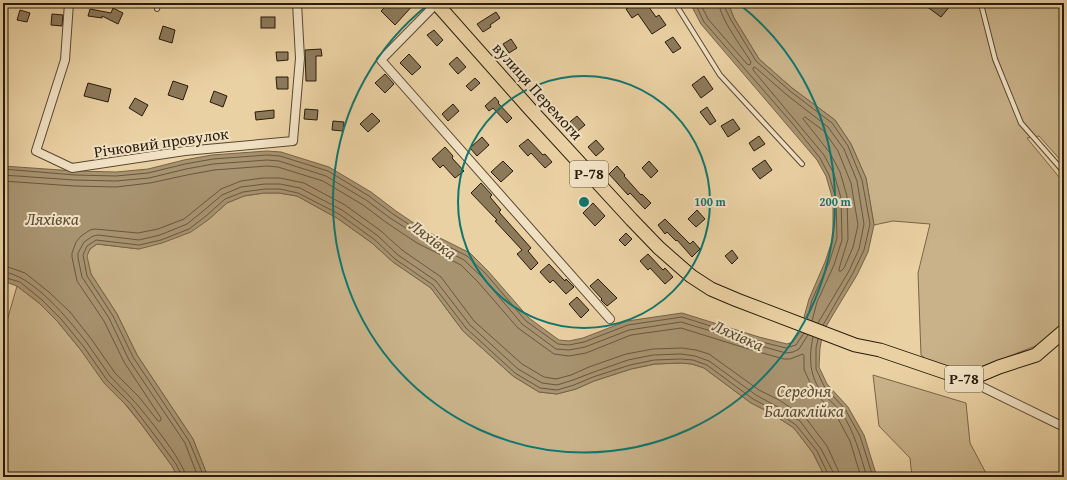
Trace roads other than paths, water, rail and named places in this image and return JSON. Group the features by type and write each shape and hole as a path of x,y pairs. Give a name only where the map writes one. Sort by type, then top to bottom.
{"main road":[{"name":"вулиця Перемоги","path":"436,3 535,115 632,220 659,248 691,276 711,289 768,312 856,345 880,350 968,380"},
{"name":"Р-78","path":"968,380 999,367 1036,355 1064,331"}],"street":[{"name":"Річковий провулок","path":"69,3 65,60 36,151 72,168 185,151 293,141 300,58 297,3"},
{"path":"436,3 381,60 610,319"},
{"path":"968,380 1064,427"}],"lane":[{"path":"157,10 159,3"},
{"path":"675,3 720,74 802,164"},
{"path":"979,3 981,4 995,59 1021,123 1064,172"}],"water":[{"name":"Ляхівка","path":"690,3 728,3 734,18 759,59 792,88 835,120 851,144 866,178 874,225 868,252 857,275 823,332 819,367 827,384 848,407 864,435 877,477 825,477 813,453 794,428 771,413 751,403 704,368 692,364 655,364 631,369 594,381 576,389 557,394 539,392 513,376 463,331 431,288 393,262 372,243 337,218 297,196 279,193 264,193 244,196 227,203 208,220 191,232 162,243 139,249 97,244 90,249 87,256 91,274 117,314 137,355 193,439 208,477 178,477 172,466 142,425 128,407 104,383 80,349 58,322 39,303 17,286 3,281 3,166 116,172 148,169 212,155 267,151 281,152 329,167 371,192 424,230 470,253 488,271 529,318 559,340 569,341 583,338 627,321 682,313 759,337 787,344 793,342 800,332 809,299 825,262 833,238 833,200 826,176 817,160 701,24"}],"water label":[{"name":"Середня Балаклійка","path":"804,401"}]}
